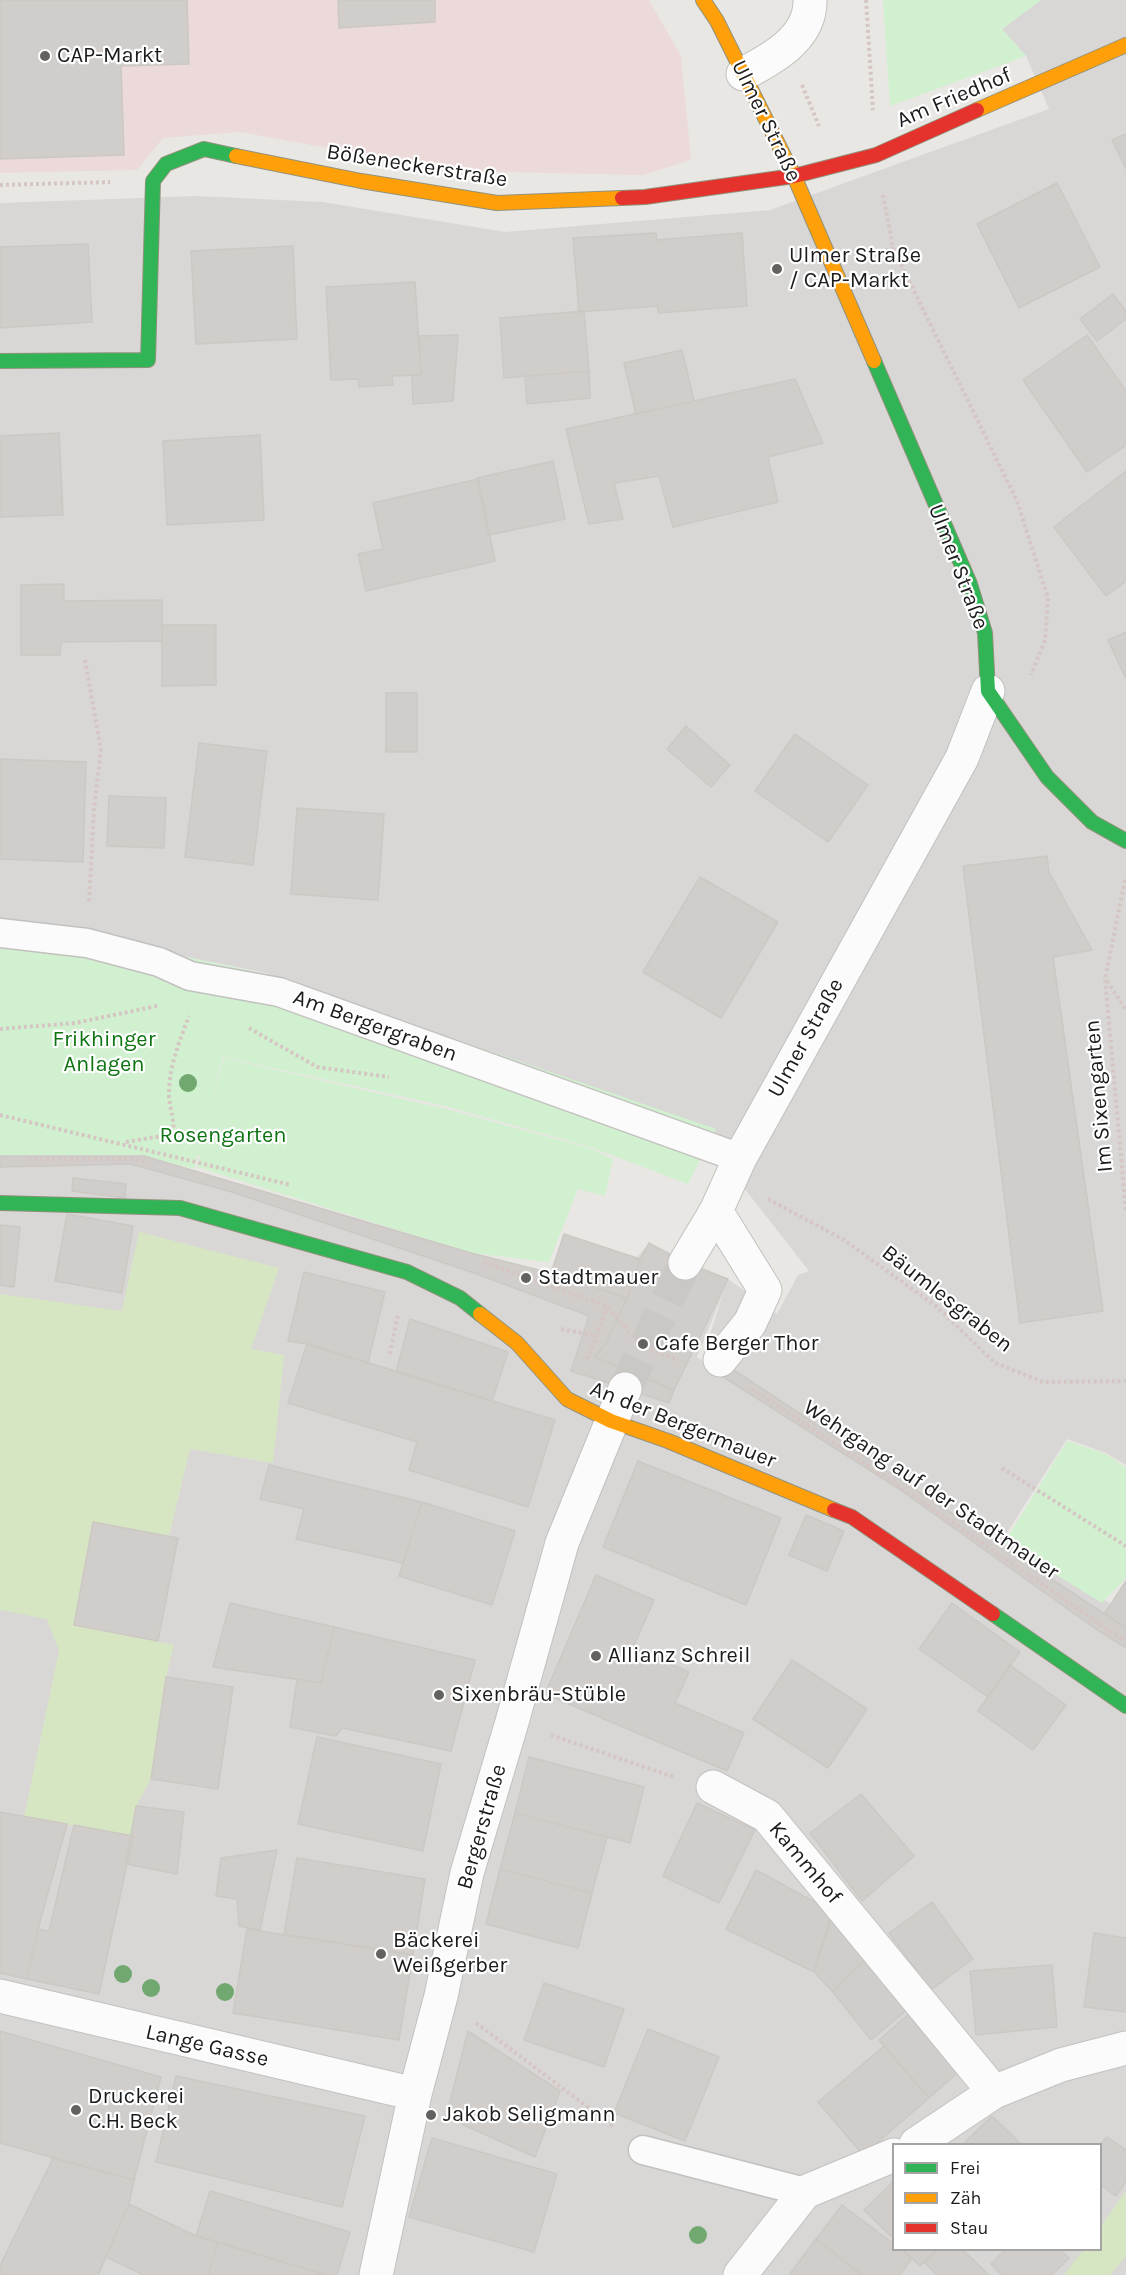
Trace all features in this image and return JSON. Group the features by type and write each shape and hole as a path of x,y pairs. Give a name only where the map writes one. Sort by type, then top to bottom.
{"street":[{"name":"Ulmer Straße","path":"703,0 717,21 795,176 970,584 985,633 988,692 962,758 735,1168"},
{"path":"742,74 772,59 793,41 811,13 810,0"},
{"name":"Am Friedhof","path":"795,176 876,155 1126,45"},
{"name":"Bößeneckerstraße","path":"153,181 166,164 204,149 361,182 497,203 645,197 795,176"},
{"path":"0,361 148,360 153,181"},
{"path":"988,692 1047,777 1092,822 1126,841"},
{"path":"685,1263 716,1211 735,1168"},
{"name":"An der Bergermauer","path":"0,1203 180,1208 407,1272 460,1298 517,1343 567,1400 611,1421 668,1441 852,1517 1126,1706"},
{"path":"716,1211 765,1290 750,1323 720,1360"},
{"name":"Bergerstraße","path":"376,2275 415,2094 441,1996 467,1873 562,1543 625,1389"},
{"name":"Kammhof","path":"713,1787 766,1816 994,2092"},
{"name":"Lange Gasse","path":"0,1996 415,2094"},
{"path":"919,2143 994,2092 1060,2065 1126,2048"},
{"path":"740,2275 805,2192 892,2156"}],"lane":[{"name":"Am Bergergraben","path":"0,933 87,943 159,962 190,976 279,992 735,1168"},
{"path":"643,2150 805,2192"}],"path":[{"path":"866,0 876,155 893,248 1017,501 1048,598 1045,640 1009,724"},
{"path":"785,48 821,129"},
{"path":"0,185 153,181"},
{"path":"85,660 100,750 94,809 87,943"},
{"name":"Im Sixengarten","path":"1126,876 1105,979 1126,1211"},
{"name":"Im Sixengarten","path":"1105,979 1126,1010"},
{"path":"0,1029 75,1023 163,1005"},
{"path":"123,1143 173,1134 175,1123 169,1093 176,1050 192,1009"},
{"path":"246,1027 317,1067 395,1077"},
{"path":"0,1115 291,1185"},
{"name":"Bäumlesgraben","path":"735,1168 844,1240 936,1306 995,1363 1043,1382 1126,1381"},
{"name":"Wehrgang auf der Stadtmauer","path":"747,1385 1126,1642"},
{"path":"1002,1468 1126,1546"},
{"path":"512,1722 676,1778 713,1787"},
{"path":"441,1996 643,2150"}],"shaded area":[{"path":"0,0 649,0 681,56 691,160 643,175 454,171 240,132 163,138 137,170 0,173"},
{"path":"1041,0 1126,0 1126,1465 1106,1453 1067,1439 1003,1539 1126,1613 1126,2275 0,2275 0,1167 131,1164 232,1192 477,1274 588,1316 649,1243 728,1279 777,1314 798,1275 809,1271 733,1174 743,1153 266,973 172,954 0,942 0,203 196,196 323,202 505,232 770,210 1049,109 1026,56 1002,29","holes":["723,1293 702,1360 697,1357","706,1363 718,1363 905,1480"]}],"green space":[{"path":"883,0 1041,0 1002,29 1026,56 890,106"},
{"name":"Frikhinger Anlagen","path":"0,942 172,954 266,974 716,1129 688,1184 590,1147 445,1106 223,1057 209,1110 224,1058 446,1109 589,1148 613,1159 605,1196 578,1189 549,1262 471,1253 197,1167 200,1156 198,1155 194,1169 144,1156 0,1155"},
{"path":"139,1232 279,1268 251,1349 284,1355 273,1463 190,1449 169,1536 93,1522 74,1625 174,1645 166,1677 151,1779 136,1806 133,1836 24,1817 59,1651 47,1619 0,1610 0,1294 122,1311"},
{"path":"1067,1441 1106,1454 1126,1468 1126,1578 1102,1603 1004,1543"},
{"path":"1126,2191 1126,2256 1110,2275 1064,2275 1082,2251 1102,2251 1102,2225"}],"building":[{"path":"0,0 187,0 189,64 121,66 124,155 0,159"},
{"path":"338,0 435,0 435,22 339,28"},
{"path":"1126,134 1126,169 1112,140"},
{"path":"1057,183 1100,267 1019,308 977,224"},
{"path":"656,233 657,240 742,233 747,306 658,313 658,306 579,312 573,238"},
{"path":"88,244 92,322 0,328 0,247"},
{"path":"293,246 297,339 196,344 191,251"},
{"path":"415,282 421,375 392,376 393,385 359,387 358,379 331,380 326,287"},
{"path":"1113,294 1126,311 1126,319 1097,341 1080,319"},
{"path":"584,311 589,371 504,378 500,318"},
{"path":"458,335 453,401 413,404 412,375 421,375 419,336"},
{"path":"1087,335 1126,391 1126,445 1087,472 1023,380"},
{"path":"682,350 694,401 636,414 624,363"},
{"path":"589,371 590,398 527,404 525,376"},
{"path":"795,379 823,443 768,457 778,502 673,527 659,476 614,483 623,519 589,524 566,429"},
{"path":"59,433 63,515 0,517 0,436"},
{"path":"260,435 264,520 167,525 163,441"},
{"path":"553,461 565,519 489,535 477,478"},
{"path":"1126,471 1126,581 1106,596 1054,527"},
{"path":"478,479 495,561 366,591 358,554 383,549 373,503"},
{"path":"64,584 64,601 162,600 162,641 61,642 60,655 21,655 21,585"},
{"path":"162,625 216,625 216,685 162,686"},
{"path":"1126,632 1126,679 1108,640"},
{"path":"386,693 417,693 417,752 386,752"},
{"path":"686,726 730,765 711,787 667,749"},
{"path":"795,734 868,785 828,842 755,791"},
{"path":"199,743 267,751 253,865 185,857"},
{"path":"0,759 86,762 83,862 0,859"},
{"path":"109,796 166,798 164,848 107,846"},
{"path":"297,808 384,814 378,900 291,894"},
{"path":"1047,856 1049,872 1092,950 1053,957 1103,1311 1020,1323 963,866"},
{"path":"700,877 778,922 721,1018 643,972"},
{"name":"Stadtmauer","path":"0,1156 144,1156 471,1253 551,1273 627,1298 606,1343 595,1357 674,1390 669,1403 571,1371 589,1316 477,1274 232,1192 131,1164 0,1167"},
{"path":"73,1178 126,1184 125,1198 72,1191"},
{"path":"67,1214 133,1226 122,1293 55,1281"},
{"path":"0,1225 20,1227 14,1287 0,1285"},
{"path":"564,1234 640,1259 627,1298 551,1273"},
{"path":"649,1243 685,1263 728,1279 674,1390 595,1357 606,1343 627,1298 640,1259"},
{"path":"304,1272 385,1292 368,1363 307,1344 288,1341"},
{"path":"410,1319 508,1352 492,1401 396,1372"},
{"path":"307,1344 555,1420 528,1507 409,1470 417,1442 288,1403"},
{"path":"720,1361 1126,1628 1126,1648 896,1487 714,1371"},
{"path":"638,1461 781,1518 746,1605 603,1547"},
{"path":"269,1465 422,1502 403,1563 296,1539 304,1509 260,1499"},
{"path":"422,1502 515,1531 492,1605 399,1576"},
{"path":"806,1515 844,1531 827,1571 789,1555"},
{"path":"93,1522 178,1538 158,1641 74,1625"},
{"path":"596,1575 654,1600 633,1648 689,1672 675,1703 744,1733 727,1771 545,1694"},
{"path":"1126,1581 1126,1628 1105,1613"},
{"path":"230,1603 334,1627 321,1683 213,1667"},
{"path":"952,1603 1020,1652 988,1697 919,1649"},
{"path":"334,1627 475,1660 451,1751 342,1728 336,1736 290,1727 297,1679 321,1683"},
{"path":"792,1660 867,1709 828,1768 753,1719"},
{"path":"1010,1665 1066,1705 1033,1750 978,1711"},
{"path":"166,1677 233,1687 218,1789 151,1779"},
{"path":"317,1737 441,1764 423,1851 298,1824"},
{"path":"529,1757 644,1787 630,1843 515,1813"},
{"path":"861,1794 914,1856 862,1901 810,1833"},
{"path":"697,1803 755,1830 719,1903 663,1876"},
{"path":"136,1806 184,1812 177,1874 126,1864"},
{"path":"0,1812 67,1824 38,1929 27,1979 0,1973"},
{"path":"515,1813 607,1837 592,1893 500,1869"},
{"path":"74,1825 133,1836 99,1994 27,1979 38,1929 49,1931"},
{"path":"277,1850 260,1930 239,1926 237,1899 216,1896 221,1858"},
{"path":"297,1858 425,1879 413,1955 284,1934"},
{"path":"500,1869 592,1893 578,1948 486,1924"},
{"path":"756,1870 833,1912 814,1972 726,1929"},
{"path":"932,1902 973,1959 931,1990 889,1933"},
{"path":"831,1916 869,1956 833,1992 814,1972"},
{"path":"247,1929 413,1955 399,2040 233,2013"},
{"path":"1094,1933 1126,1938 1126,2012 1084,2007"},
{"path":"869,1956 913,2005 871,2040 833,1992"},
{"path":"1052,1965 1057,2027 976,2035 970,1971"},
{"path":"544,1983 624,2009 604,2067 524,2040"},
{"path":"911,2012 961,2070 929,2098 879,2040"},
{"path":"648,2029 719,2057 685,2141 614,2113"},
{"name":"Druckerei C.H. Beck","path":"0,2031 161,2077 134,2180 0,2143"},
{"path":"468,2031 560,2091 535,2157 446,2117"},
{"path":"884,2046 929,2098 863,2155 818,2102"},
{"path":"176,2076 365,2116 342,2207 156,2162"},
{"path":"992,2116 1020,2143 964,2143"},
{"path":"1107,2137 1126,2150 1126,2182 1116,2196 1102,2186 1102,2143"},
{"path":"432,2138 557,2174 534,2252 409,2217"},
{"name":"Druckerei C.H. Beck","path":"53,2158 134,2180 129,2204 98,2275 0,2275 0,2266"},
{"path":"892,2183 892,2237 864,2210"},
{"path":"210,2191 350,2232 337,2275 326,2275 196,2236"},
{"path":"129,2204 196,2236 218,2242 208,2275 144,2275 106,2257"},
{"path":"842,2205 892,2242 892,2251 902,2251 912,2258 900,2275 862,2275 816,2239"},
{"path":"816,2239 862,2275 789,2275"},
{"path":"218,2242 326,2275 208,2275"},
{"path":"904,2251 936,2251 920,2266"},
{"path":"936,2251 964,2251 989,2275 937,2275 924,2262"},
{"path":"1004,2251 1061,2251 1069,2258 1052,2275 1002,2275 991,2264"}],"tunnel":[{"path":"625,1389 685,1263"}],"traffic: fast":[{"path":"0,361 148,360 153,181 166,164 204,149 236,156"},
{"path":"874,361 970,584 985,633 988,691 1047,777 1092,822 1126,841"},
{"path":"0,1203 180,1208 407,1272 460,1298 480,1314"},
{"path":"993,1614 1126,1706"}],"traffic: slow":[{"path":"703,0 717,21 794,176 874,361"},
{"path":"977,110 1126,45"},
{"path":"236,156 361,181 497,203 622,198"},
{"path":"480,1314 517,1343 567,1399 611,1421 668,1441 834,1510"}],"traffic: jam":[{"path":"622,198 645,197 794,176 876,155 977,110"},
{"path":"834,1510 852,1517 993,1614"}],"place":[{"name":"CAP-Markt","path":"45,56"},
{"name":"Ulmer Straße / CAP-Markt","path":"777,269"},
{"name":"Stadtmauer","path":"526,1278"},
{"name":"Cafe Berger Thor","path":"643,1344"},
{"name":"Allianz Schreil","path":"596,1656"},
{"name":"Sixenbräu-Stüble","path":"439,1695"},
{"name":"Bäckerei Weißgerber","path":"381,1954"},
{"name":"Druckerei C.H. Beck","path":"76,2110"},
{"name":"Jakob Seligmann","path":"431,2115"}],"park label":[{"name":"Rosengarten","path":"223,1136"}]}
